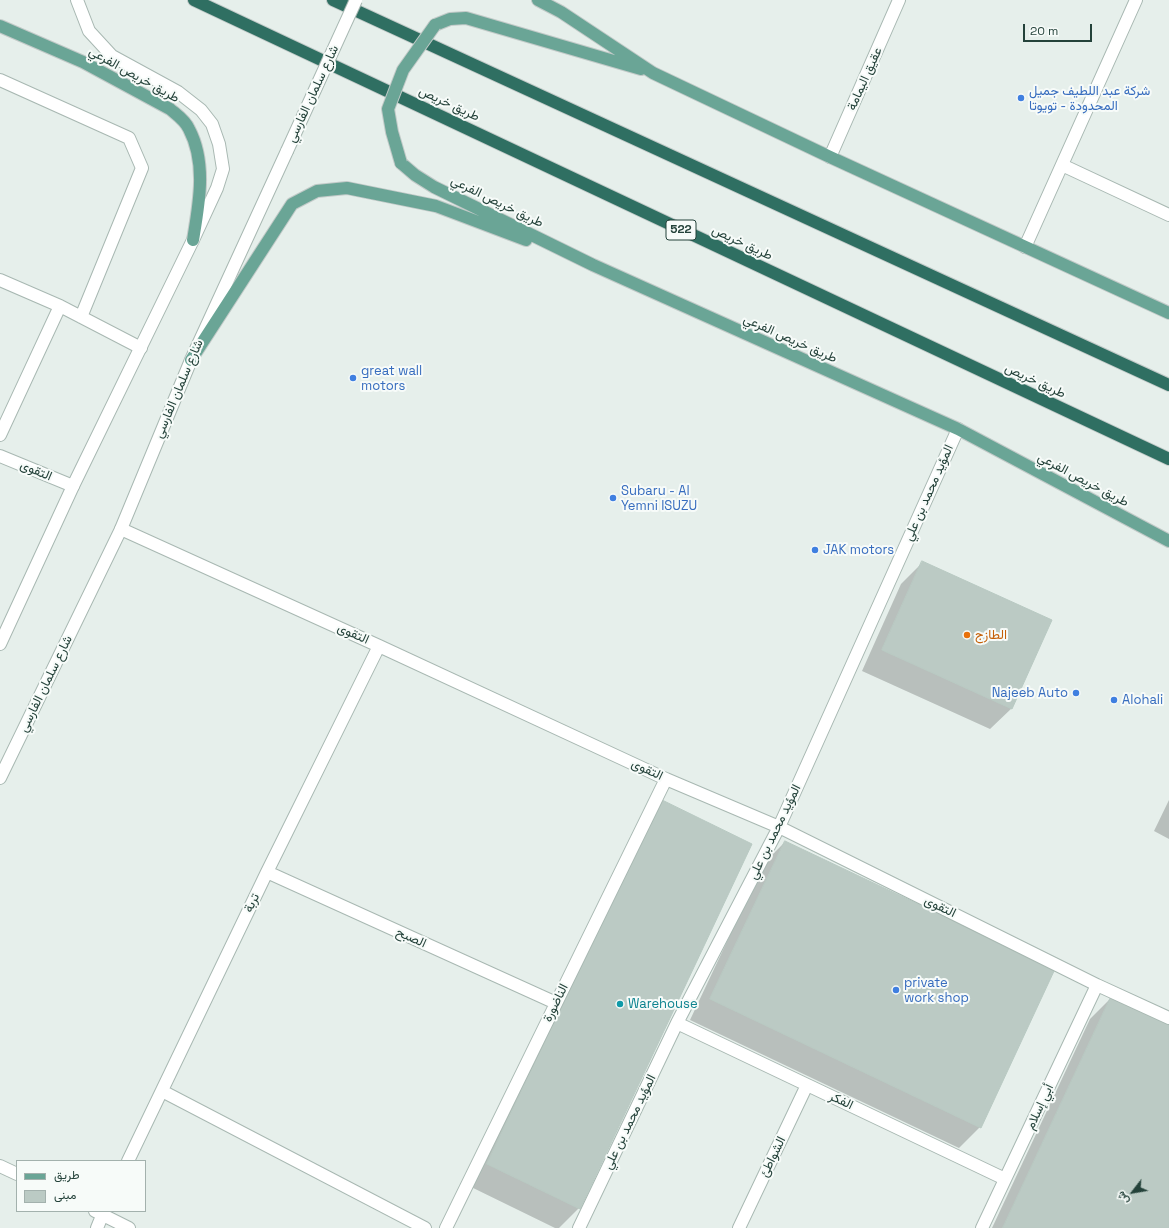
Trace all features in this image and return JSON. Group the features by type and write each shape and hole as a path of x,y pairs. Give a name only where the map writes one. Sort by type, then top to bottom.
{"highway":[{"name":"طريق خريص","path":"194,0 1169,459"},
{"path":"333,0 1169,385"}],"main road":[{"path":"538,0 561,12 653,73 830,157 1169,313"},
{"name":"طريق خريص الفرعي","path":"653,73 466,18 450,19 435,25 418,46 403,70 388,109 392,132 401,163 415,176 434,187 593,265 958,429 1169,541"},
{"name":"طريق خريص الفرعي","path":"1,29 83,62 170,109 182,118 189,128 194,140 201,176 200,204 193,240"},
{"path":"191,360 292,204 317,192 346,188 436,206 593,265"}],"street":[{"path":"0,644 73,486 193,240 217,188 223,169 219,144 212,124 201,110 178,92 112,56 88,31 77,0"},
{"name":"شارع سلمان الفارسي","path":"0,778 121,529 191,360 356,0"},
{"name":"عقيق اليمامة","path":"830,157 899,0"},
{"path":"1025,247 1136,0"},
{"path":"0,80 129,138 142,168 81,317"},
{"path":"1062,165 1169,215"},
{"path":"0,280 60,306 141,348"},
{"path":"0,435 60,306"},
{"name":"المؤيد محمد بن علي","path":"579,1228 677,1023 779,827 958,429"},
{"name":"التقوى","path":"0,456 73,486"},
{"name":"التقوى","path":"121,529 379,646 666,779 779,827 1097,985 1169,1018"},
{"name":"تربة","path":"128,1160 267,872 379,646"},
{"name":"الناضورة","path":"446,1228 666,779"},
{"name":"الصبح","path":"267,872 556,1003"},
{"name":"أبي إسلام","path":"982,1228 1097,985"},
{"name":"الفكر","path":"677,1023 1005,1179"},
{"name":"الشواطئ","path":"739,1228 807,1085"},
{"path":"162,1090 425,1228"},
{"path":"0,1166 16,1174"},
{"path":"97,1228 101,1212 129,1228"}],"building":[{"name":"الطازج","path":"922,561 1052,620 1012,709 882,650"},
{"name":"Warehouse","path":"660,799 752,844 580,1209 487,1164"},
{"path":"785,841 1055,969 981,1128 710,999"},
{"path":"1111,997 1169,1025 1169,1228 1003,1228"}],"place":[{"name":"شركة عبد اللطيف جميل المحدودة - تويوتا","path":"1021,98"},
{"name":"great wall motors","path":"353,378"},
{"name":"Subaru - Al Yemni ISUZU","path":"613,498"},
{"name":"JAK motors","path":"815,550"},
{"name":"الطازج","path":"967,635"},
{"name":"Najeeb Auto","path":"1076,693"},
{"name":"Alohali","path":"1114,700"},
{"name":"private work shop","path":"896,990"},
{"name":"Warehouse","path":"620,1004"}]}
